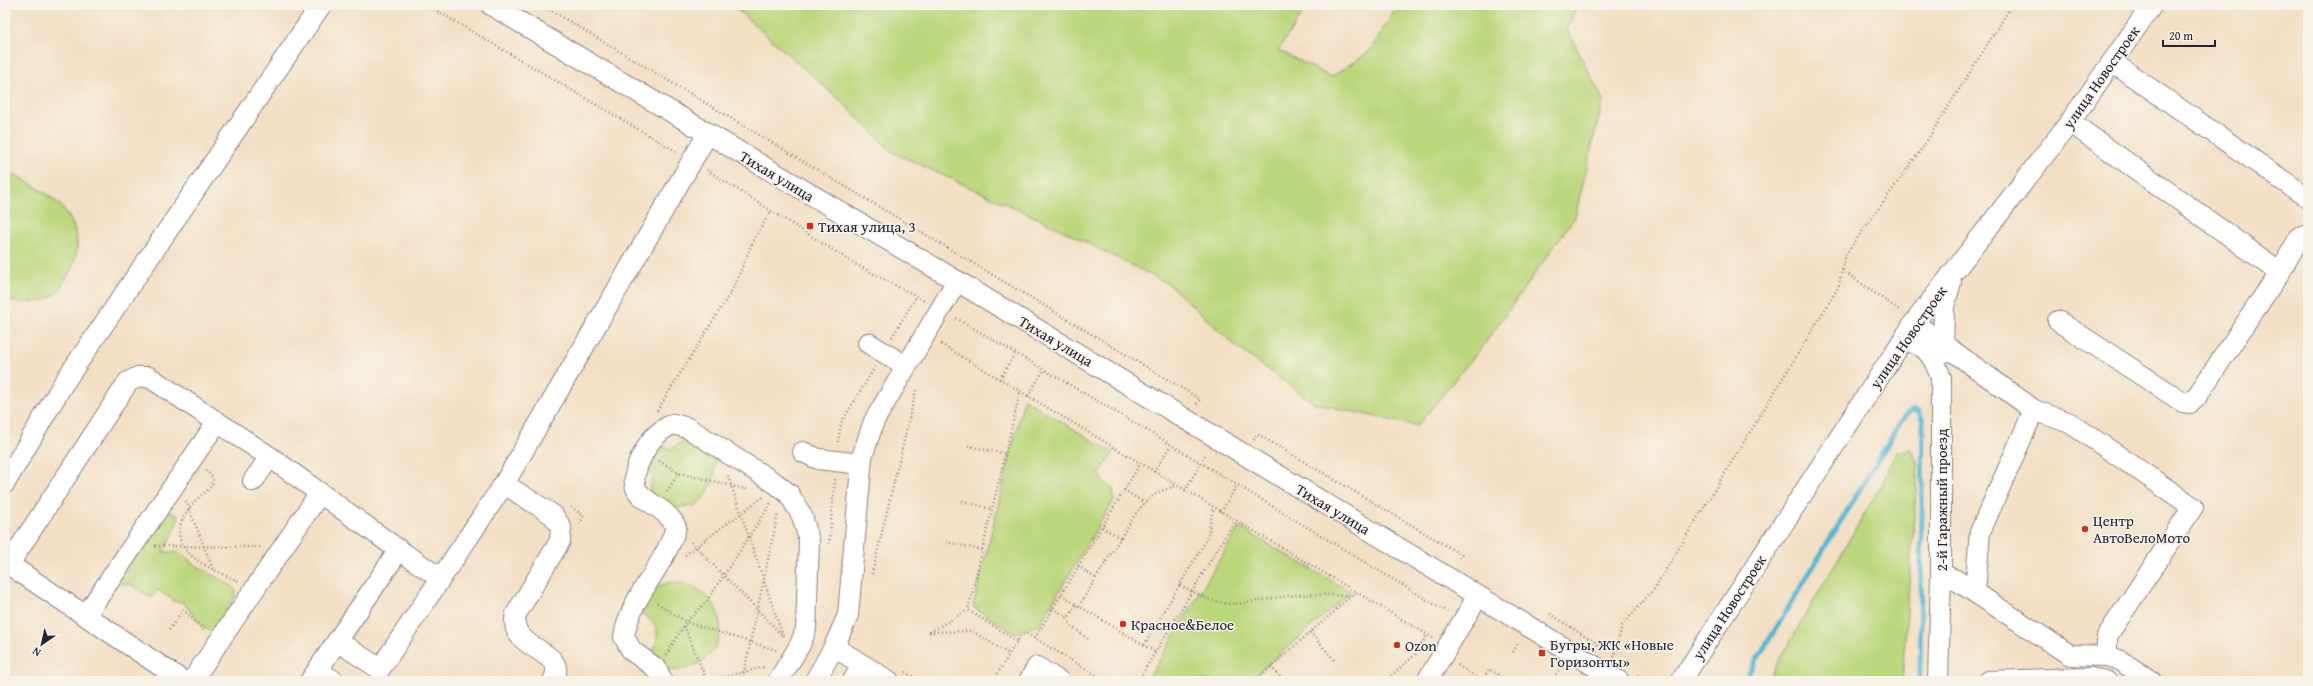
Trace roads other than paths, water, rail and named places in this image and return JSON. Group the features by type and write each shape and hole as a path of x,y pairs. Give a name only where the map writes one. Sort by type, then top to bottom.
{"street":[{"path":"5,483 63,384 321,5"},
{"name":"Тихая улица","path":"491,5 707,135 957,281 1619,681"},
{"name":"улица Новостроек","path":"1681,681 1902,341 1953,272 2070,122 2152,5"},
{"path":"2112,62 2308,198"},
{"path":"2070,122 2280,272"},
{"path":"337,641 380,669 504,484 707,135"},
{"path":"2058,321 2184,402 2190,403 2280,272 2299,238 2302,236 2308,238"},
{"path":"1941,378 1944,307 1953,272"},
{"path":"815,681 834,648 848,615 861,464 867,438 874,421 957,281"},
{"path":"1914,324 2034,410 2070,422 2193,507 2108,636 2107,656"},
{"name":"2-й Гаражный проезд","path":"1902,341 1912,342 1929,352 1941,378 1941,574 1938,681"},
{"path":"868,343 906,366"},
{"path":"183,681 7,563 125,387 133,379 143,376 154,379 270,457 440,578"},
{"path":"1975,592 1980,532 2034,410"},
{"path":"86,615 217,422"},
{"path":"660,675 632,651 624,637 626,620 667,551 676,527 665,512 646,502 636,488 633,474 649,442 658,431 673,424 688,428 782,488 789,494 802,516 809,540 806,629 791,651 778,681"},
{"path":"803,452 818,459 861,464"},
{"path":"253,481 270,457"},
{"path":"504,484 554,515 561,527 560,541 516,614 515,621 515,628 521,638 549,655 555,672 552,681"},
{"path":"192,681 320,493"},
{"path":"320,677 337,641 399,550"},
{"path":"1941,574 1956,580 2070,655 2107,656 2120,660 2151,681"},
{"path":"1427,681 1478,596"},
{"path":"834,648 858,673 894,675"},
{"path":"1029,681 1037,668 1060,681"},
{"path":"1988,681 2091,678 2106,681"}],"waterway":[{"path":"1744,681 1905,415 1912,410 1919,412 1923,421 1920,681"}],"place":[{"name":"Тихая улица, 3","path":"810,226"},
{"name":"Центр АвтоВелоМото","path":"2085,529"},
{"name":"Красное&Белое","path":"1123,624"},
{"name":"Ozon","path":"1397,645"},
{"name":"Бугры, ЖК «Новые Горизонты»","path":"1542,653"}]}
